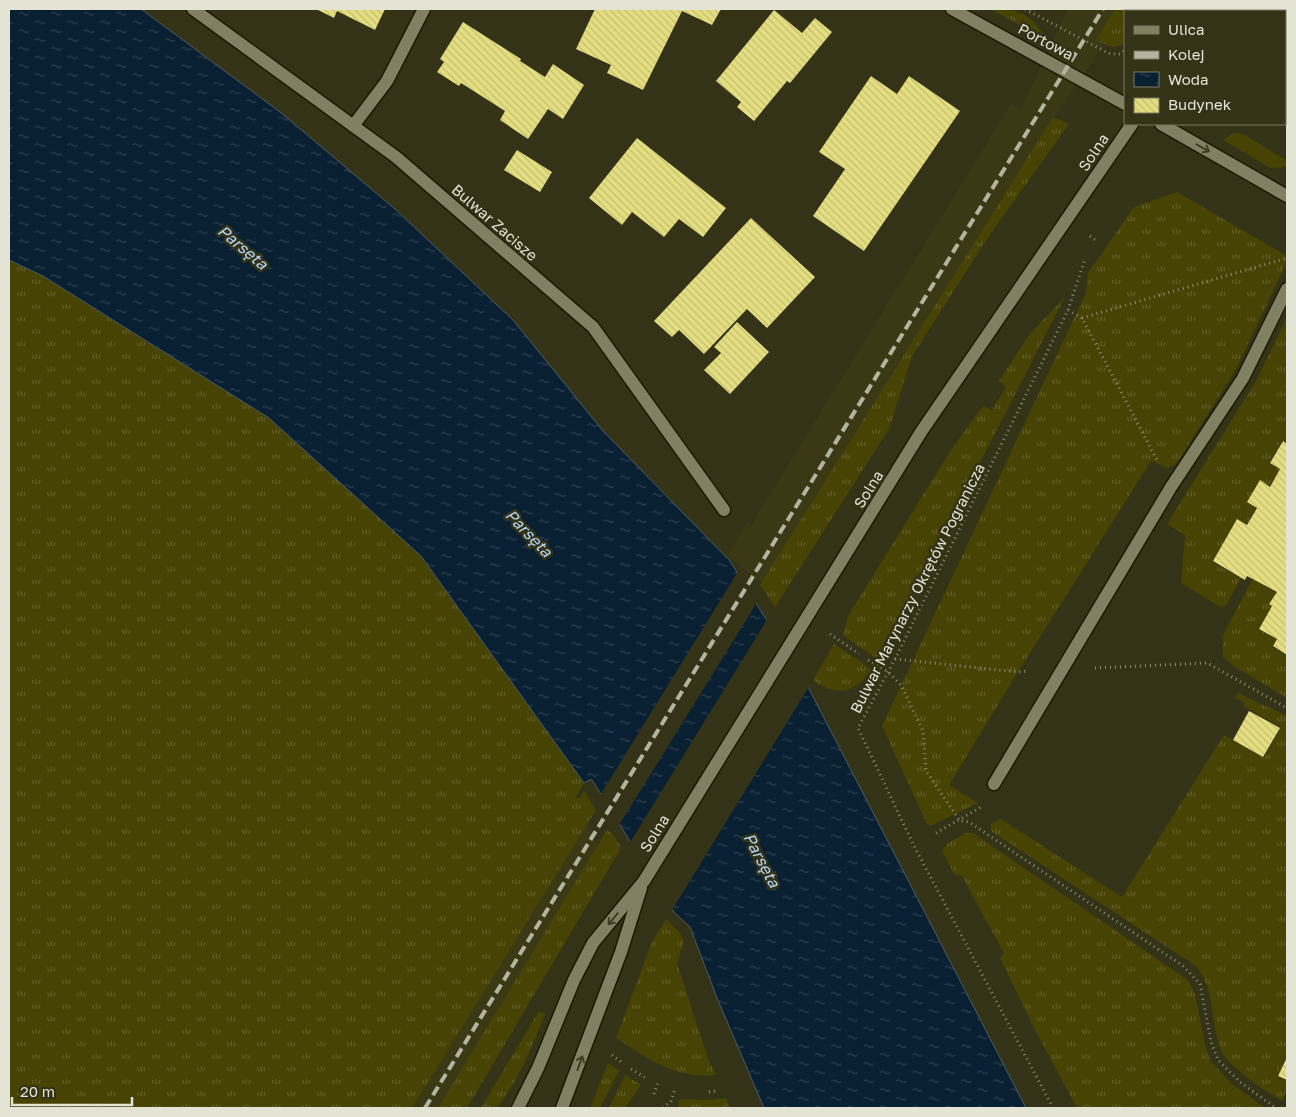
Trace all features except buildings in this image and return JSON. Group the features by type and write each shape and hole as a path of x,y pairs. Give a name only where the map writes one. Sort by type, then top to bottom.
{"street":[{"name":"Bulwar Zacisze","path":"193,9 396,158 593,327 724,510"},
{"path":"353,126 387,81 424,9"},
{"name":"Portowa","path":"952,9 1124,103"},
{"name":"Solna","path":"518,1108 538,1068 574,980 593,944 644,881 922,432 1131,125"},
{"path":"1163,125 1287,196"},
{"path":"994,784 1171,487 1243,378 1287,289"},
{"name":"Solna","path":"562,1108 621,952 644,881"}],"path":[{"path":"1025,9 1110,54 1120,54 1124,51"},
{"path":"1090,236 1098,242"},
{"path":"1082,318 1287,258"},
{"name":"Bulwar Marynarzy Okrętów Pogranicza","path":"1053,1108 913,844 858,728 895,659 1068,310 1085,259"},
{"path":"1068,310 1082,318 1171,487"},
{"path":"830,634 860,654"},
{"path":"895,659 1018,672 1206,664 1287,708"},
{"path":"868,660 888,672 901,685 923,731 926,771 960,820 969,822 1183,966 1200,984 1211,1042 1218,1060 1240,1082 1276,1108"},
{"path":"936,833 982,806"},
{"path":"613,1056 624,1064"},
{"path":"631,1068 646,1078"},
{"path":"654,1094 658,1083"},
{"path":"664,1108 671,1100 675,1089"},
{"path":"709,1092 715,1091"}],"shaded area":[{"path":"1068,9 1126,9 1107,41 1051,122 837,467 781,597 727,556 748,521 751,525 1011,104 1020,110"},
{"path":"575,800 605,859 448,1108 387,1108"}],"green space":[{"path":"990,9 1021,13 1033,21 1044,35 1043,37"},
{"path":"1115,9 1143,9 1124,10 1124,42 1122,45 1112,47 1096,40"},
{"path":"1053,117 1069,124 991,233 912,356 889,429 775,607 760,585"},
{"path":"1234,133 1245,135 1287,161 1287,167 1270,168 1223,140"},
{"path":"1177,192 1287,256 1287,262 1236,369 1179,460 1176,464 1167,468 1151,461 949,785 978,803 930,826 927,824 882,726 1086,293 1088,273 1134,207"},
{"path":"9,260 43,276 269,418 421,556 584,783 576,797 579,799 584,791 596,810 412,1108 9,1108"},
{"path":"1065,297 881,655 877,659 843,635 848,616 951,450 983,406 992,410 1006,387 999,381 1029,335"},
{"path":"1287,317 1287,443 1282,440 1269,463 1280,469 1270,486 1259,481 1247,502 1256,508 1247,524 1237,519 1212,562 1241,578 1226,605 1220,607 1181,583 1185,535 1167,524 1255,383"},
{"path":"1253,579 1276,593 1269,605 1271,607 1258,629 1276,639 1272,647 1287,656 1287,698 1235,667 1223,657 1223,635"},
{"path":"834,644 871,669 859,684 852,688 837,691 829,689 813,680"},
{"path":"1238,693 1287,716 1287,1055 1277,1076 1287,1081 1287,1089 1282,1101 1248,1078 1225,1057 1218,1039 1207,985 1196,966 991,831 991,824 1001,819 1122,897 1224,735 1264,758 1281,727 1243,706 1245,703 1235,698"},
{"path":"607,830 613,834 621,848 467,1108 438,1108"},
{"path":"966,833 973,833 1188,980 1195,994 1205,1045 1211,1062 1232,1084 1265,1108 1077,1108 1035,1030 1000,958 1004,953 962,876 954,874 942,850 948,843"},
{"path":"666,919 680,933 684,941 677,963 708,1059 716,1075 687,1074 675,1071 651,1060 616,1038 652,942"},
{"path":"539,1011 545,1014 530,1051 512,1086 497,1108 481,1108"},
{"path":"608,1063 619,1071 600,1108 590,1108"},
{"path":"625,1075 641,1085 625,1108 609,1108"},
{"path":"726,1098 730,1108 678,1108 679,1099 710,1100"}],"water":[{"name":"Parsęta","path":"9,9 141,9 280,112 395,209 513,320 603,431 730,561 809,689 1026,1108 764,1108 717,998 690,927 674,912 592,780 584,783 421,556 269,418 43,276 9,260"}],"pier":[{"path":"739,570 758,601 618,827 599,797"},
{"path":"768,618 810,685 671,912 629,844"}],"railway":[{"path":"425,1108 1103,9"}]}
